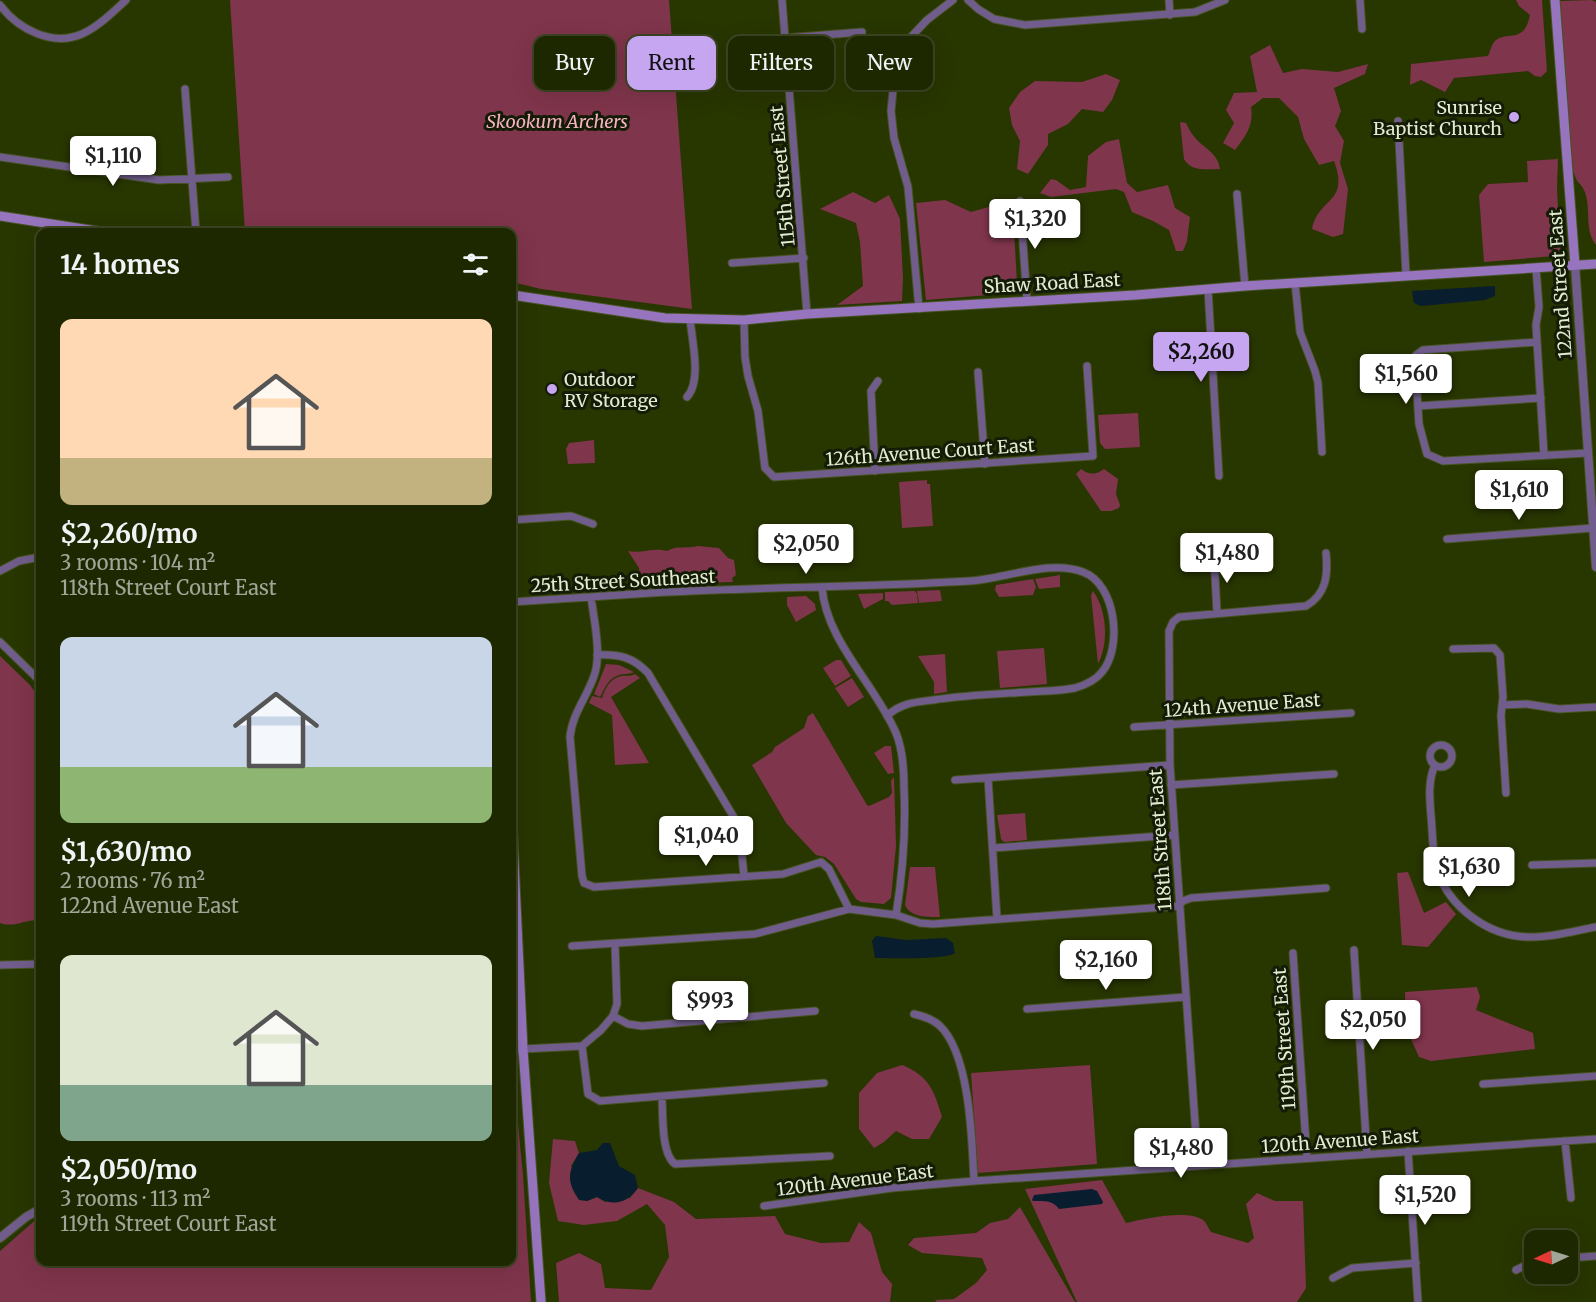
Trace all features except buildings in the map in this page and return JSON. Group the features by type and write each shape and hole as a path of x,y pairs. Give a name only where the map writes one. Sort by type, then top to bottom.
{"main road":[{"name":"122nd Street East","path":"1555,0 1575,265"},
{"path":"0,216 77,228"},
{"name":"Shaw Road East","path":"516,296 665,318 744,320 807,314 919,309 1027,300 1137,295 1596,264"},
{"path":"516,896 541,1302"}],"street":[{"path":"0,5 30,32 66,38 95,27 126,0"},
{"name":"115th Street East","path":"782,0 786,36"},
{"path":"919,309 908,187 894,138 891,111 894,80 902,53 915,32 953,0"},
{"path":"969,0 994,19 1025,25 1195,12 1225,0"},
{"path":"1169,0 1170,15"},
{"path":"1359,0 1362,29"},
{"path":"811,36 862,32"},
{"path":"185,89 196,228"},
{"name":"115th Street East","path":"790,90 807,314"},
{"path":"1398,121 1406,276"},
{"path":"0,157 159,180 228,177"},
{"path":"1237,194 1245,286"},
{"path":"1020,201 1027,300"},
{"path":"732,263 804,258"},
{"name":"122nd Street East","path":"1575,265 1596,567"},
{"path":"1536,268 1539,307 1536,325 1544,455"},
{"path":"1295,283 1300,332 1318,383 1323,452"},
{"path":"1208,289 1219,476"},
{"path":"687,397 695,380 690,319"},
{"name":"126th Avenue Court East","path":"744,320 745,357 748,376 759,411 765,468 770,475 780,478 1093,456 1087,366"},
{"path":"1537,342 1423,350 1416,355 1419,424 1427,454 1443,461 1588,453"},
{"path":"978,372 985,464"},
{"path":"875,471 871,391 878,381"},
{"path":"1418,406 1541,398"},
{"path":"516,520 571,516 593,524"},
{"path":"1447,539 1594,524"},
{"path":"1214,556 1217,613 1306,606 1319,596 1325,584 1326,553"},
{"path":"0,571 18,561 36,558"},
{"name":"25th Street Southeast","path":"516,602 974,581 1056,568 1076,569 1094,577 1105,591 1112,616 1112,653 1101,674 1083,685 1067,689 916,702 899,707 887,716"},
{"path":"822,587 827,618 887,716 899,741 904,768 906,813 905,853 896,915"},
{"path":"591,597 597,655 595,675 572,722 570,737 584,883 594,888 791,872 820,862 829,869 849,909"},
{"name":"118th Street East","path":"1198,1165 1171,785 1169,631 1173,622 1179,617 1217,613"},
{"path":"0,642 36,677"},
{"path":"1453,650 1488,647 1496,650 1500,655 1506,793"},
{"path":"597,655 624,656 642,666 648,673 739,826 744,876"},
{"path":"1502,705 1527,704 1558,709 1596,707"},
{"name":"124th Avenue East","path":"1134,727 1351,712"},
{"path":"955,780 1170,765"},
{"path":"1435,765 1430,780 1434,856 1443,884 1463,909 1497,931 1518,937 1540,937 1596,927"},
{"path":"1171,785 1334,774"},
{"path":"988,778 997,919"},
{"path":"993,848 1175,835"},
{"path":"1532,865 1596,863"},
{"path":"572,946 761,933 849,909 896,915 926,924 1179,906 1183,901 1191,898 1326,888"},
{"path":"516,1050 582,1046 601,1030 613,1016 618,996 615,944"},
{"path":"1354,950 1367,1154"},
{"name":"119th Street East","path":"1293,953 1307,1158"},
{"path":"0,965 36,964"},
{"path":"1027,1009 1186,997"},
{"path":"613,1016 628,1024 642,1026 816,1011"},
{"path":"914,1014 937,1023 949,1036 957,1054 969,1108 974,1181"},
{"path":"582,1046 588,1094 594,1100 600,1101 824,1083"},
{"path":"1483,1084 1596,1076"},
{"path":"662,1097 666,1151 670,1160 675,1164 830,1156"},
{"name":"120th Avenue East","path":"764,1206 892,1188 974,1181 1596,1139"},
{"path":"1566,1141 1570,1198"},
{"path":"1408,1151 1418,1302"},
{"path":"0,1238 36,1211"},
{"path":"1578,1257 1596,1256"},
{"path":"1333,1278 1352,1268 1416,1263"},
{"path":"1515,1270 1524,1266"}],"green space":[{"name":"Skookum Archers","path":"230,0 669,0 672,36 627,36 627,90 676,90 692,309 541,289 516,283 516,228 245,228"},
{"path":"1516,0 1542,0 1547,71 1541,77 1528,71 1454,78 1445,92 1421,80 1410,85 1411,64 1488,56 1498,38 1519,34 1527,25 1530,15 1519,6"},
{"path":"1592,0 1596,2 1596,245 1589,229 1586,195 1573,171 1560,1"},
{"path":"1270,45 1283,73 1302,69 1338,72 1368,64 1365,74 1334,88 1341,111 1335,126 1344,141 1340,163 1348,189 1343,234 1333,237 1312,229 1320,211 1336,193 1338,175 1334,161 1319,165 1304,139 1298,117 1279,98 1263,98 1251,107 1248,130 1235,150 1223,143 1234,123 1226,110 1234,93 1257,92 1250,56"},
{"path":"1106,74 1120,80 1112,100 1103,112 1082,109 1068,124 1048,134 1048,145 1028,174 1017,169 1020,141 1012,125 1009,108 1020,92 1035,81 1082,82"},
{"path":"1180,122 1186,123 1195,138 1214,156 1220,169 1200,169 1187,163 1184,159"},
{"path":"1119,139 1127,183 1137,192 1168,185 1175,208 1190,217 1187,241 1183,251 1176,251 1169,230 1132,212 1124,192 1116,189 1051,197 1040,193 1051,179 1070,190 1086,187 1088,156 1106,142"},
{"path":"1558,159 1560,249 1554,256 1484,262 1479,195 1488,184 1528,182 1527,161"},
{"path":"853,192 875,203 889,195 900,219 902,301 837,305 863,286 860,242 856,223 820,209"},
{"path":"945,200 971,212 999,204 1013,212 1017,282 1014,293 926,300 916,203"},
{"path":"1138,413 1140,447 1105,449 1100,443 1098,415"},
{"path":"594,440 595,463 568,464 566,449 569,443"},
{"path":"1081,469 1092,474 1104,469 1118,479 1116,494 1119,508 1101,511 1076,474"},
{"path":"927,480 927,484 930,484 933,526 902,528 899,482"},
{"path":"698,546 719,548 728,558 734,560 736,575 732,578 733,582 641,585 639,568 628,551 667,551"},
{"path":"1060,575 1060,587 1039,589 1035,579"},
{"path":"1033,579 1036,587 1033,595 999,597 995,590 996,585"},
{"path":"940,590 942,601 919,603 917,591"},
{"path":"915,591 918,603 892,605 885,601 885,592"},
{"path":"1093,591 1101,607 1105,627 1104,646 1098,664 1091,595"},
{"path":"883,593 883,599 864,609 858,594"},
{"path":"806,596 815,604 816,610 796,622 787,605 787,597"},
{"path":"1044,648 1047,684 1000,688 997,651"},
{"path":"945,654 947,692 934,694 934,682 918,656"},
{"path":"0,656 36,693 36,920 0,923"},
{"path":"836,660 841,660 851,676 835,686 823,668"},
{"path":"606,664 619,665 634,672 612,679 600,697 594,694"},
{"path":"635,674 640,678 611,697 649,763 615,765 612,715 589,703 592,696 602,698 613,679"},
{"path":"852,678 864,697 848,707 835,688"},
{"path":"813,713 867,805 889,797 892,793 891,781 894,777 896,846 891,898 884,904 861,902 856,899 834,864 825,857 816,855 786,823 752,765 804,728 808,716"},
{"path":"885,746 891,746 894,773 888,774 874,753"},
{"path":"1025,813 1027,840 1004,842 1001,839 997,815"},
{"path":"910,867 935,867 940,917 916,915 905,905"},
{"path":"1408,872 1424,913 1446,902 1456,914 1428,947 1402,945 1397,873"},
{"path":"1477,987 1480,997 1476,1010 1533,1033 1535,1049 1431,1061 1419,1057 1406,1028 1405,992"},
{"path":"902,1065 919,1074 929,1085 942,1117 929,1139 912,1139 896,1131 874,1148 859,1129 859,1093 877,1073"},
{"path":"1090,1065 1097,1164 978,1173 971,1073"},
{"path":"516,1104 531,1302 0,1302 0,1251 36,1220 36,1266 516,1266"},
{"path":"553,1139 575,1141 579,1153 571,1166 587,1201 597,1197 605,1202 630,1198 638,1188 674,1202 696,1219 775,1216 785,1234 821,1243 849,1242 859,1222 871,1233 882,1272 892,1284 890,1302 559,1302 556,1263 579,1253 601,1264 605,1288 651,1290 669,1257 665,1225 647,1204 617,1221 584,1225 558,1221 549,1183"},
{"path":"1102,1180 1126,1223 1165,1216 1187,1215 1203,1220 1211,1232 1248,1243 1254,1238 1246,1204 1257,1193 1275,1201 1303,1201 1306,1288 1297,1302 1077,1302 1025,1189"},
{"path":"1020,1207 1075,1302 937,1302 935,1300 954,1299 976,1283 987,1270 982,1258 922,1253 908,1245 914,1238 976,1233 990,1223 1008,1219"}],"water":[{"path":"1495,286 1495,296 1485,300 1421,306 1414,303 1412,291"},
{"path":"876,936 906,940 946,938 953,943 955,953 929,958 875,958 872,941"},
{"path":"603,1143 610,1143 619,1166 635,1175 638,1188 620,1202 609,1202 597,1197 587,1201 579,1200 570,1182 573,1166 579,1153 597,1150"},
{"path":"1092,1189 1097,1191 1102,1204 1059,1209 1051,1203 1032,1200 1034,1195"}],"place":[{"name":"Sunrise Baptist Church","path":"1514,117"},
{"name":"Outdoor RV Storage","path":"552,389"}]}
